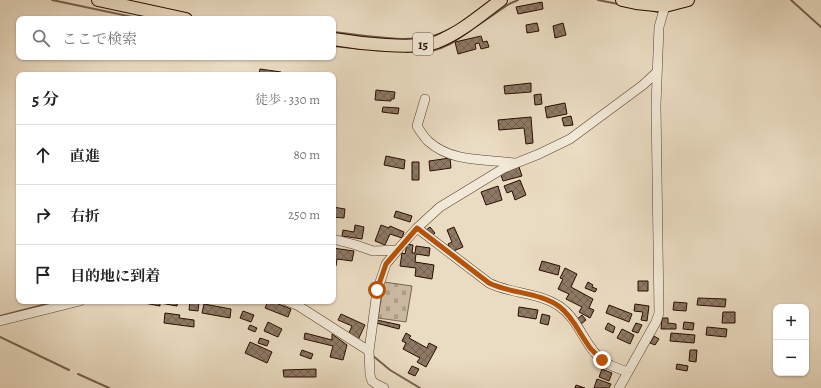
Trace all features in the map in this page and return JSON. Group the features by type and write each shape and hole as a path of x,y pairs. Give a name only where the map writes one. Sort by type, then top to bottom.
{"main road":[{"path":"98,0 172,16"},
{"name":"15","path":"336,39 403,45 435,42 457,32 501,0"},
{"path":"622,0 665,6 688,0"}],"street":[{"path":"619,388 656,322 659,313 656,105 659,27 665,6"},
{"path":"384,388 372,381 370,374 369,354 377,290 386,264 417,228 440,207 504,168 539,154 570,139 643,85 657,72"},
{"path":"425,99 417,126 427,140 441,150 463,158 516,163"},
{"path":"417,228 489,283 498,287 544,299 559,306 571,317 591,348 602,360 611,366 628,372"},
{"path":"336,240 373,251 398,250"},
{"path":"0,321 68,304"},
{"path":"299,304 369,354"}],"green space":[{"path":"384,282 412,286 406,322 378,318"}],"building":[{"path":"542,2 543,9 518,14 516,7"},
{"path":"537,23 539,31 527,33 526,25"},
{"path":"563,23 566,35 555,38 553,26"},
{"path":"481,36 483,42 487,41 489,47 481,49 479,43 475,44 476,49 458,54 455,42"},
{"path":"260,69 281,72 260,72"},
{"path":"531,83 531,92 505,94 504,86"},
{"path":"376,90 395,92 394,99 391,99 391,101 375,100"},
{"path":"541,94 542,104 535,105 534,95"},
{"path":"565,103 567,114 547,118 545,107"},
{"path":"383,107 399,108 398,114 382,112"},
{"path":"571,116 573,125 564,126 562,118"},
{"path":"531,117 533,143 526,144 524,128 499,130 498,120"},
{"path":"386,156 405,160 404,169 384,165"},
{"path":"450,158 451,168 430,171 429,161"},
{"path":"412,162 419,162 419,180 412,180"},
{"path":"519,167 522,176 503,181 500,172"},
{"path":"520,180 526,195 515,200 512,191 507,193 504,186"},
{"path":"498,186 502,200 486,205 481,192"},
{"path":"336,208 345,209 344,218 336,217"},
{"path":"396,211 412,216 410,222 394,217"},
{"path":"355,225 364,227 362,239 342,236 343,230 354,232"},
{"path":"381,225 389,228 390,226 404,232 402,238 390,234 385,245 375,241"},
{"path":"430,227 435,233 432,236 426,230"},
{"path":"454,227 463,247 451,252 448,244 452,242 447,230"},
{"path":"407,244 413,245 412,253 415,253 416,246 430,248 429,256 416,254 415,262 434,265 432,279 415,276 416,268 400,266 402,253 405,254"},
{"path":"336,248 354,251 352,261 337,259 336,266"},
{"path":"542,261 560,266 558,275 539,270"},
{"path":"565,268 577,274 571,287 593,299 589,308 594,310 590,318 579,312 582,307 566,299 569,294 558,289 563,279 560,278"},
{"path":"638,281 648,281 648,291 638,291"},
{"path":"588,282 593,285 592,287 597,289 595,292 585,288"},
{"path":"698,298 726,299 725,307 697,305"},
{"path":"674,302 687,303 686,311 673,310"},
{"path":"150,304 160,304 160,306"},
{"path":"166,304 177,304 177,306"},
{"path":"190,304 199,304 198,311 189,310"},
{"path":"204,304 231,309 230,318 202,313"},
{"path":"267,304 278,304 291,309 288,317 265,308"},
{"path":"635,304 649,306 647,321 641,320 643,312 634,311"},
{"path":"609,305 632,314 629,322 606,313"},
{"path":"519,307 538,310 536,319 518,316"},
{"path":"243,311 254,315 251,322 240,318"},
{"path":"723,312 735,312 735,323 722,323"},
{"path":"165,313 180,315 179,318 194,320 194,327 164,323"},
{"path":"341,314 365,325 358,340 348,335 352,326 338,320"},
{"path":"542,314 550,316 548,325 540,323"},
{"path":"582,315 586,320 580,325 576,320"},
{"path":"662,318 668,318 668,323 676,324 676,329 661,329"},
{"path":"377,320 400,325 399,329 376,323"},
{"path":"268,322 282,329 278,337 264,331"},
{"path":"684,322 694,323 693,330 683,329"},
{"path":"608,323 615,327 613,333 605,329"},
{"path":"636,323 642,325 638,333 632,331"},
{"path":"250,325 257,328 255,332 248,329"},
{"path":"707,327 727,329 726,337 706,335"},
{"path":"622,329 634,335 630,344 617,338"},
{"path":"305,333 332,340 332,334 347,345 343,360 330,357 333,346 304,339"},
{"path":"406,333 411,336 409,338 427,348 429,343 437,347 426,367 417,362 420,358 403,349 406,343 402,341"},
{"path":"671,333 695,335 694,343 670,341"},
{"path":"654,336 659,339 655,345 650,343"},
{"path":"260,338 269,341 267,346 258,343"},
{"path":"250,342 272,352 267,363 245,353"},
{"path":"302,350 313,354 311,359 300,355"},
{"path":"690,350 697,350 696,362 689,361"},
{"path":"677,364 688,366 687,371 676,369"},
{"path":"412,366 419,369 415,376 408,373"},
{"path":"316,369 316,377 284,377 283,370"},
{"path":"602,369 612,373 609,381 599,377"},
{"path":"597,379 611,384 609,388 594,388"},
{"path":"576,385 585,388 575,388"}],"waterway":[{"path":"52,0 128,16"},
{"path":"459,24 491,0"},
{"path":"406,52 432,51 452,43 509,4 518,0"},
{"path":"598,0 618,4"},
{"path":"791,0 821,27"},
{"path":"650,10 658,12 659,10"},
{"path":"336,32 385,38 413,39 436,35 454,27"},
{"path":"336,46 362,49"},
{"path":"372,50 394,51"},
{"path":"0,316 46,304"},
{"path":"0,337 69,370"},
{"path":"372,355 390,370 420,388"},
{"path":"78,374 109,388"}],"route":[{"path":"377,290 386,264 417,228 489,283 498,287 544,299 559,306 571,317 591,348 602,360"}]}
